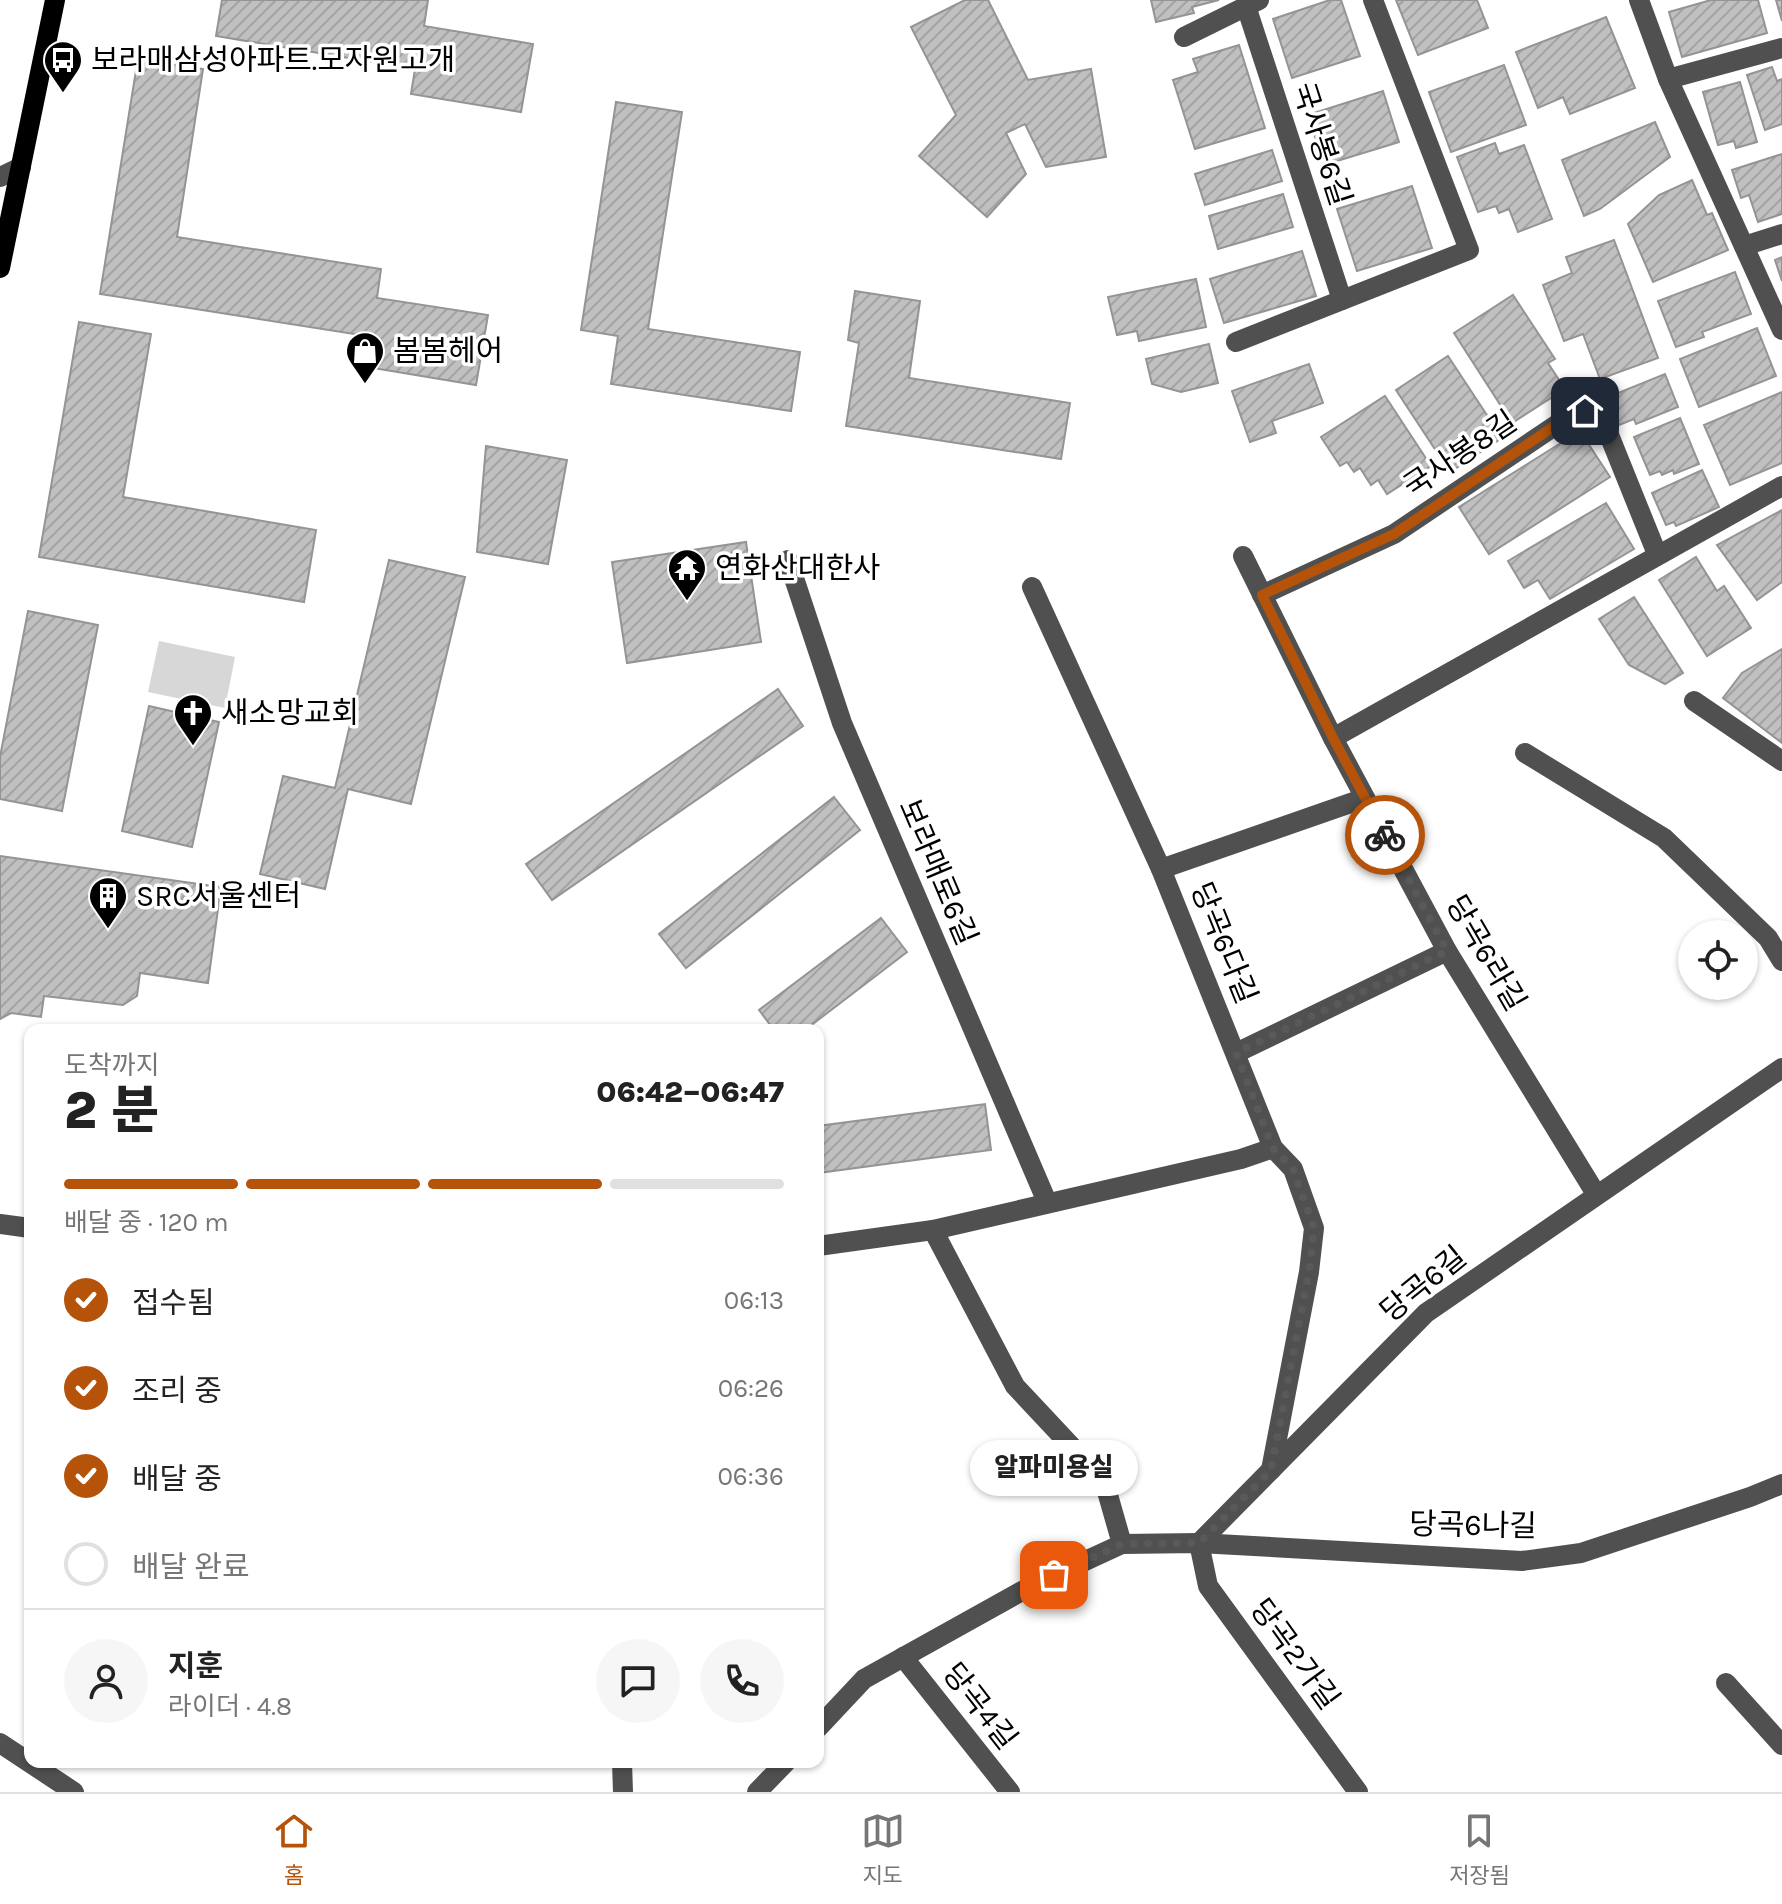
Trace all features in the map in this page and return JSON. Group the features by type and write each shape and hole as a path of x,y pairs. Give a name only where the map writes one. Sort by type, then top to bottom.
{"main road":[{"path":"0,268 55,0"}],"street":[{"path":"1236,342 1469,250 1373,0"},
{"path":"1639,0 1668,79 1782,330"},
{"name":"국사봉6길","path":"1184,37 1252,3 1342,300"},
{"path":"1668,79 1782,48"},
{"path":"0,177 21,167"},
{"path":"1744,246 1782,234"},
{"name":"국사봉8길","path":"1262,595 1394,534 1571,415 1585,411 1595,413 1603,420 1657,554"},
{"path":"1333,738 1782,486"},
{"name":"당곡6라길","path":"1243,556 1333,738 1447,951 1596,1194"},
{"name":"보라매로6길","path":"788,560 842,723 1047,1202"},
{"name":"당곡6다길","path":"1032,587 1161,869 1273,1148 1293,1169 1314,1228 1309,1272 1271,1470"},
{"path":"1694,701 1782,761"},
{"path":"1525,753 1664,838 1768,938 1782,961"},
{"path":"1161,869 1365,798"},
{"path":"1236,1053 1447,951"},
{"name":"당곡6길","path":"1199,1543 1426,1313 1782,1068"},
{"path":"824,1245 933,1230 1241,1159 1273,1148"},
{"path":"0,1224 24,1227"},
{"path":"933,1230 1015,1386 1104,1481 1122,1544"},
{"name":"당곡6나길","path":"1199,1543 1522,1561 1581,1553 1782,1484"},
{"path":"824,1722 864,1679 1031,1586 1122,1544 1199,1543"},
{"name":"당곡2가길","path":"1199,1543 1208,1586 1358,1792"},
{"name":"당곡4길","path":"903,1657 1010,1792"},
{"path":"1726,1683 1782,1745"},
{"path":"0,1743 24,1759"},
{"path":"38,1768 74,1792"},
{"path":"622,1768 623,1792"},
{"path":"757,1792 780,1768"}],"shaded area":[{"path":"159,641 235,657 225,708 148,692"}],"building":[{"path":"222,0 428,0 424,26 533,44 521,112 411,94 415,69 216,36"},
{"path":"965,0 988,0 1028,80 1091,69 1106,157 1046,167 1025,124 1006,133 1026,174 987,217 919,156 956,115 911,27"},
{"path":"1151,0 1219,0 1192,7 1194,13 1156,22"},
{"path":"1330,0 1341,0 1360,56 1292,78 1273,19"},
{"path":"1396,0 1477,0 1488,28 1418,55"},
{"path":"1711,0 1758,0 1767,33 1682,57 1669,12"},
{"path":"1776,0 1782,0 1782,21"},
{"path":"1606,17 1635,88 1570,114 1563,97 1538,108 1516,52"},
{"path":"1239,45 1265,128 1195,149 1173,80 1198,72 1193,59"},
{"path":"138,58 203,69 177,237 381,269 377,298 488,315 476,385 361,366 367,336 100,294"},
{"path":"1504,65 1526,125 1451,152 1429,92"},
{"path":"1772,67 1777,81 1782,79 1782,124 1765,130 1747,75"},
{"path":"1740,82 1757,142 1736,148 1734,141 1718,145 1703,92"},
{"path":"1383,91 1399,142 1324,165 1308,115"},
{"path":"616,102 682,112 648,329 800,352 791,411 611,384 618,336 581,330"},
{"path":"1655,122 1670,157 1600,209 1584,216 1562,160"},
{"path":"1495,143 1499,154 1524,145 1552,219 1518,232 1509,209 1499,213 1496,206 1478,212 1457,157"},
{"path":"1272,150 1282,181 1205,205 1195,174"},
{"path":"1782,154 1782,214 1758,222 1749,195 1741,198 1732,170"},
{"path":"1692,180 1707,215 1712,213 1728,250 1653,282 1628,224 1659,195"},
{"path":"1412,186 1432,248 1357,271 1337,209"},
{"path":"1283,194 1293,227 1218,249 1209,216"},
{"path":"1614,240 1658,358 1600,379 1583,334 1564,341 1543,285 1572,273 1566,257"},
{"path":"1302,251 1316,296 1224,323 1210,279"},
{"path":"1782,257 1782,281 1775,260"},
{"path":"1735,272 1751,314 1702,332 1704,337 1676,347 1658,301"},
{"path":"1196,279 1206,327 1139,341 1137,331 1117,335 1108,297"},
{"path":"855,291 920,301 909,378 1070,403 1061,459 846,426 859,343 848,340"},
{"path":"1513,295 1555,359 1548,363 1565,389 1512,423 1454,333"},
{"path":"79,322 151,334 123,497 316,530 304,602 39,557"},
{"path":"1757,328 1776,376 1699,407 1680,359"},
{"path":"1209,344 1218,383 1181,392 1152,384 1146,359"},
{"path":"1448,356 1502,438 1450,472 1396,390"},
{"path":"1309,364 1323,403 1272,421 1276,433 1250,442 1232,391"},
{"path":"1665,374 1678,407 1636,424 1634,419 1619,425 1608,397"},
{"path":"1782,392 1782,463 1730,485 1704,425"},
{"path":"1385,396 1431,466 1387,494 1378,480 1371,485 1360,468 1354,472 1347,462 1340,466 1321,437"},
{"path":"1680,418 1699,464 1674,474 1673,470 1662,475 1660,471 1650,475 1634,437"},
{"path":"1580,431 1610,477 1489,554 1459,507"},
{"path":"486,446 567,460 548,564 477,552"},
{"path":"1702,470 1719,507 1676,526 1674,522 1666,525 1652,493"},
{"path":"1606,503 1634,549 1550,599 1538,580 1524,588 1508,561"},
{"path":"1782,510 1782,582 1757,600 1717,545"},
{"name":"연화산대한사","path":"746,542 761,642 627,663 612,562"},
{"path":"1696,557 1717,591 1724,586 1751,628 1707,656 1659,580"},
{"path":"389,560 465,577 411,804 348,789 325,889 260,874 283,776 335,788"},
{"path":"1634,597 1683,673 1665,684 1629,665 1599,619"},
{"path":"28,611 98,625 62,811 0,799 0,757"},
{"path":"1782,649 1782,743 1723,698 1742,673"},
{"path":"778,689 803,726 552,900 526,864"},
{"path":"149,706 219,722 192,847 122,831"},
{"path":"834,797 860,830 686,968 659,934"},
{"name":"SRC서울센터","path":"0,856 221,887 208,983 140,973 137,996 123,1005 44,996 41,1017 11,1013 0,1019"},
{"path":"881,918 907,952 813,1024 770,1024 759,1010"},
{"path":"985,1104 991,1150 824,1172 824,1125"}],"way so far":[{"path":"1054,1575 1122,1544 1199,1543 1271,1470 1309,1272 1314,1228 1293,1169 1273,1148 1236,1053 1447,951 1385,835"}],"place":[{"name":"보라매삼성아파트.모자원고개","path":"63,94"},
{"name":"봄봄헤어","path":"365,385"},
{"name":"연화산대한사","path":"687,602"},
{"name":"새소망교회","path":"193,747"},
{"name":"SRC서울센터","path":"108,930"},
{"name":"알파미용실","path":"1054,1575"}],"route":[{"path":"1385,835 1262,595 1394,534 1571,415 1585,411"}]}
